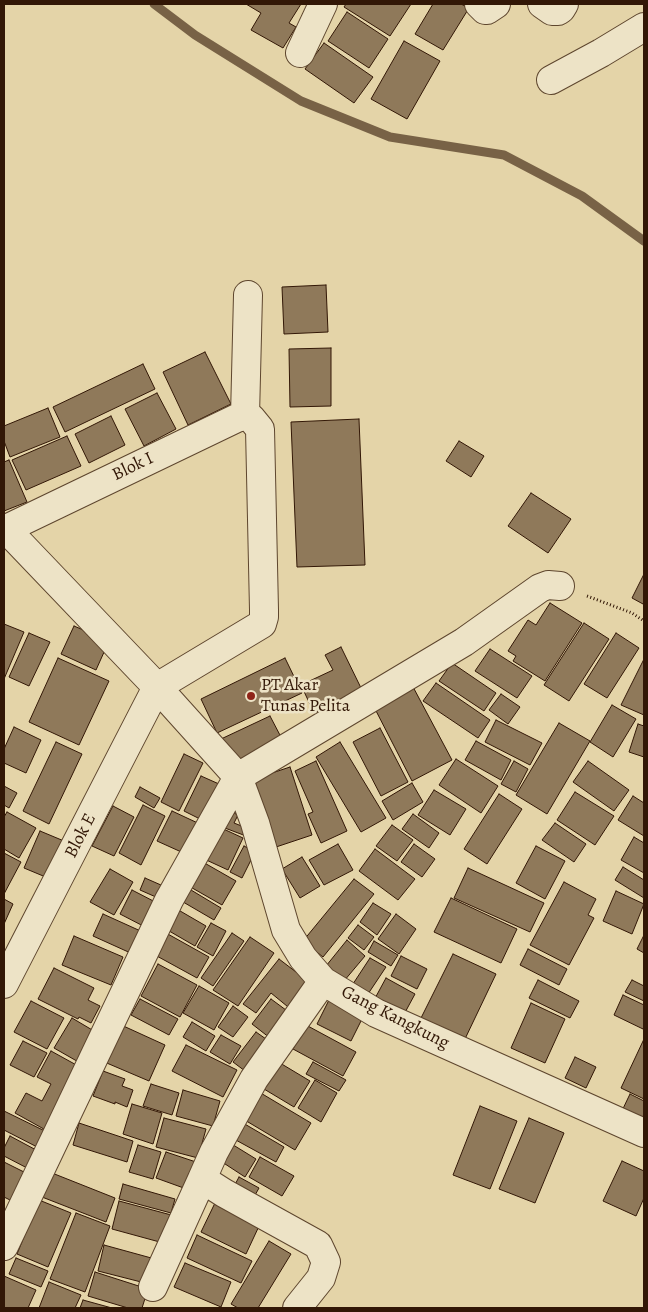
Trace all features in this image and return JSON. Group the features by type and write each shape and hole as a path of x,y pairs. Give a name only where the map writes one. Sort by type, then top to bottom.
{"street":[{"path":"300,53 323,4"},
{"path":"542,4 552,11 558,11 564,4"},
{"path":"551,80 644,27"},
{"path":"157,687 262,624 264,618 248,295"},
{"name":"Blok I","path":"5,530 237,418 253,423"},
{"path":"5,530 157,687 238,777"},
{"path":"4,1246 169,900 238,777 464,642 540,588 560,586"},
{"name":"Blok E","path":"4,984 157,687"},
{"name":"Gang Kangkung","path":"238,777 255,823 286,930 303,958 323,981 376,1012 644,1133"},
{"path":"154,1288 214,1152 254,1079 323,981"},
{"path":"202,1179 318,1245 326,1262 321,1278 297,1308"}],"path":[{"path":"560,586 632,613 644,621"}],"building":[{"path":"246,4 301,4 289,23 296,27 283,48 251,30 261,13"},
{"path":"346,4 411,4 390,36 344,7"},
{"path":"433,4 461,4 469,8 443,50 415,34"},
{"path":"347,12 388,39 369,68 328,41"},
{"path":"404,41 440,61 407,119 371,99"},
{"path":"324,43 373,77 354,103 305,69"},
{"path":"326,285 328,332 284,334 282,287"},
{"path":"331,348 331,406 290,407 289,349"},
{"path":"205,352 231,404 188,425 163,372"},
{"path":"143,364 155,389 65,432 53,407"},
{"path":"157,393 176,429 144,446 125,409"},
{"path":"48,408 60,437 10,457 4,441 4,426"},
{"path":"111,416 125,445 89,463 75,434"},
{"path":"359,419 365,565 297,567 291,422"},
{"path":"67,436 81,466 26,490 12,460"},
{"path":"459,441 484,456 471,477 446,461"},
{"path":"9,460 27,502 4,511 4,462"},
{"path":"531,493 571,519 548,553 508,526"},
{"path":"644,574 644,601 643,604 632,598"},
{"path":"550,603 582,623 545,681 513,661 516,656 508,651 528,620 536,625"},
{"path":"584,623 609,639 569,701 544,685"},
{"path":"4,624 24,632 4,679"},
{"path":"74,626 109,641 96,670 61,654"},
{"path":"29,633 50,642 29,686 9,677"},
{"path":"616,633 639,648 607,698 584,684"},
{"path":"341,647 362,690 314,713 301,685 333,670 325,655"},
{"path":"490,649 532,676 517,698 475,671"},
{"path":"58,658 109,681 79,745 29,722"},
{"name":"PT Akar Tunas Pelita","path":"285,658 302,693 217,733 201,699"},
{"path":"644,659 644,715 621,705"},
{"path":"452,663 496,693 484,711 439,681"},
{"path":"436,683 490,720 478,738 423,701"},
{"path":"412,685 452,760 412,781 373,705"},
{"path":"501,694 520,707 508,724 489,710"},
{"path":"612,705 636,719 613,757 590,742"},
{"path":"270,716 282,739 232,763 221,739"},
{"path":"496,720 542,743 530,765 485,742"},
{"path":"559,723 590,741 547,814 516,795"},
{"path":"638,724 644,726 644,757 629,752"},
{"path":"14,727 41,740 26,773 4,763 4,749"},
{"path":"380,728 408,782 381,796 353,742"},
{"path":"476,741 511,760 501,780 465,760"},
{"path":"56,742 82,754 49,824 23,811"},
{"path":"340,742 386,818 361,832 316,757"},
{"path":"184,754 203,763 179,811 161,802"},
{"path":"456,759 498,786 481,813 439,785"},
{"path":"316,761 347,831 321,843 308,814 313,812 295,771"},
{"path":"514,761 528,769 516,792 501,784"},
{"path":"588,761 629,790 614,811 573,782"},
{"path":"290,767 312,835 276,847 254,779"},
{"path":"201,776 219,784 202,820 184,811"},
{"path":"412,783 423,802 393,820 382,801"},
{"path":"4,786 17,793 9,808 4,805"},
{"path":"140,787 160,798 154,808 135,797"},
{"path":"434,790 466,809 450,835 418,815"},
{"path":"575,792 614,816 595,845 557,820"},
{"path":"499,794 522,809 487,864 464,849"},
{"path":"633,796 644,803 644,836 618,820"},
{"path":"143,805 165,816 141,865 119,853"},
{"path":"113,806 134,817 114,856 92,846"},
{"path":"224,808 238,815 234,823 249,829 246,836 217,825"},
{"path":"172,811 202,825 188,855 157,841"},
{"path":"7,812 36,828 19,858 4,849 4,817"},
{"path":"413,814 439,833 429,848 402,829"},
{"path":"555,823 586,844 574,862 542,840"},
{"path":"392,825 413,840 397,861 376,846"},
{"path":"217,826 243,838 228,870 202,858"},
{"path":"40,831 64,841 48,878 24,868"},
{"path":"634,837 644,843 644,873 621,860"},
{"path":"338,844 353,870 324,885 309,860"},
{"path":"414,844 435,859 422,877 401,862"},
{"path":"244,846 255,852 242,878 230,872"},
{"path":"536,846 565,861 545,899 516,883"},
{"path":"375,849 415,879 398,900 359,871"},
{"path":"4,853 21,862 4,894"},
{"path":"302,857 320,886 300,898 282,869"},
{"path":"201,861 236,881 222,905 187,885"},
{"path":"623,867 644,880 644,898 615,880"},
{"path":"468,868 544,903 530,932 454,898"},
{"path":"110,869 133,882 114,915 90,902"},
{"path":"145,878 170,889 165,901 140,890"},
{"path":"354,879 374,894 323,957 303,941"},
{"path":"564,882 596,899 588,915 594,918 569,965 530,945"},
{"path":"186,887 221,908 214,920 178,899"},
{"path":"132,890 161,905 149,929 120,914"},
{"path":"616,891 644,904 632,934 603,921"},
{"path":"451,898 517,929 501,963 434,932"},
{"path":"4,899 13,904 4,924"},
{"path":"373,903 391,914 377,935 360,922"},
{"path":"175,908 206,926 195,946 164,928"},
{"path":"103,914 145,933 135,955 93,936"},
{"path":"396,914 416,929 399,954 378,939"},
{"path":"211,923 226,931 213,956 197,947"},
{"path":"358,925 374,937 364,950 348,938"},
{"path":"166,933 209,957 197,978 155,955"},
{"path":"232,933 244,941 213,986 201,978"},
{"path":"644,935 644,953 637,949"},
{"path":"74,936 123,957 111,985 62,965"},
{"path":"250,937 274,953 238,1006 213,990"},
{"path":"347,940 365,956 344,981 326,966"},
{"path":"374,941 398,955 391,966 368,952"},
{"path":"528,949 567,969 559,985 520,965"},
{"path":"453,954 496,974 464,1041 420,1020"},
{"path":"401,956 427,969 417,989 391,976"},
{"path":"370,958 386,967 364,1000 349,990"},
{"path":"279,959 313,985 293,1011 271,993 256,1013 243,1004"},
{"path":"158,964 197,985 180,1017 141,996"},
{"path":"54,968 94,988 88,1000 100,1006 91,1023 79,1017 78,1019 38,999"},
{"path":"386,978 415,994 402,1018 373,1002"},
{"path":"538,980 579,1001 570,1018 529,998"},
{"path":"632,980 644,986 644,1001 625,992"},
{"path":"199,986 229,1003 214,1030 183,1013"},
{"path":"623,995 644,1005 643,1029 614,1015"},
{"path":"140,999 178,1019 169,1035 131,1015"},
{"path":"271,999 290,1013 270,1038 252,1024"},
{"path":"329,1000 363,1017 351,1041 317,1024"},
{"path":"31,1001 64,1018 47,1049 14,1032"},
{"path":"531,1003 565,1019 545,1063 511,1048"},
{"path":"233,1006 248,1017 233,1037 218,1027"},
{"path":"72,1018 99,1034 82,1064 54,1048"},
{"path":"192,1022 215,1036 206,1051 183,1037"},
{"path":"119,1024 165,1045 149,1081 102,1061"},
{"path":"306,1025 356,1052 343,1076 293,1049"},
{"path":"256,1032 276,1046 253,1077 233,1062"},
{"path":"221,1035 241,1046 230,1064 210,1052"},
{"path":"644,1039 644,1099 621,1088"},
{"path":"23,1041 47,1053 34,1077 10,1065"},
{"path":"186,1045 237,1070 223,1097 172,1071"},
{"path":"51,1051 80,1067 51,1133 15,1113 26,1093 42,1101 51,1084 37,1077"},
{"path":"575,1057 596,1067 586,1088 565,1078"},
{"path":"275,1060 310,1081 294,1107 259,1086"},
{"path":"313,1062 346,1080 339,1091 306,1074"},
{"path":"103,1071 125,1079 122,1086 133,1090 127,1107 93,1096"},
{"path":"315,1080 337,1093 321,1122 298,1108"},
{"path":"151,1084 179,1093 172,1115 143,1106"},
{"path":"254,1089 311,1123 295,1150 238,1116"},
{"path":"183,1090 220,1101 213,1126 176,1116"},
{"path":"630,1094 644,1101 644,1126 620,1115"},
{"path":"132,1104 162,1113 153,1144 123,1134"},
{"path":"480,1106 517,1121 490,1189 453,1175"},
{"path":"4,1111 51,1134 43,1150 4,1130"},
{"path":"164,1118 206,1129 198,1158 156,1147"},
{"path":"529,1118 564,1133 535,1203 499,1189"},
{"path":"79,1123 133,1141 127,1162 73,1145"},
{"path":"243,1123 284,1147 276,1162 234,1139"},
{"path":"10,1136 38,1151 29,1169 4,1156 4,1148"},
{"path":"230,1143 256,1159 245,1177 219,1160"},
{"path":"138,1145 161,1152 153,1179 129,1172"},
{"path":"166,1152 202,1164 192,1191 156,1178"},
{"path":"260,1157 294,1176 282,1196 249,1177"},
{"path":"622,1161 644,1171 644,1198 636,1216 603,1201"},
{"path":"4,1162 28,1174 14,1202 4,1197"},
{"path":"52,1173 115,1198 106,1222 42,1197"},
{"path":"239,1177 259,1188 250,1204 230,1194"},
{"path":"123,1184 175,1199 171,1213 119,1199"},
{"path":"39,1200 71,1213 48,1267 17,1254"},
{"path":"119,1201 175,1216 167,1244 112,1229"},
{"path":"215,1203 260,1224 246,1254 201,1232"},
{"path":"76,1213 110,1226 85,1292 50,1279"},
{"path":"197,1235 252,1261 241,1283 187,1258"},
{"path":"269,1241 291,1254 258,1308 238,1308 231,1304"},
{"path":"104,1245 155,1259 149,1284 98,1271"},
{"path":"16,1258 48,1271 41,1287 9,1274"},
{"path":"185,1263 231,1282 221,1307 174,1287"},
{"path":"95,1272 148,1289 142,1308 128,1308 88,1296"},
{"path":"4,1276 36,1290 28,1308 4,1308"},
{"path":"49,1282 81,1295 75,1308 39,1308"},
{"path":"83,1300 112,1308 80,1308"}],"waterway":[{"path":"154,4 195,35 301,101 390,137 504,155 582,196 644,241"}],"place":[{"name":"PT Akar Tunas Pelita","path":"251,696"}]}
